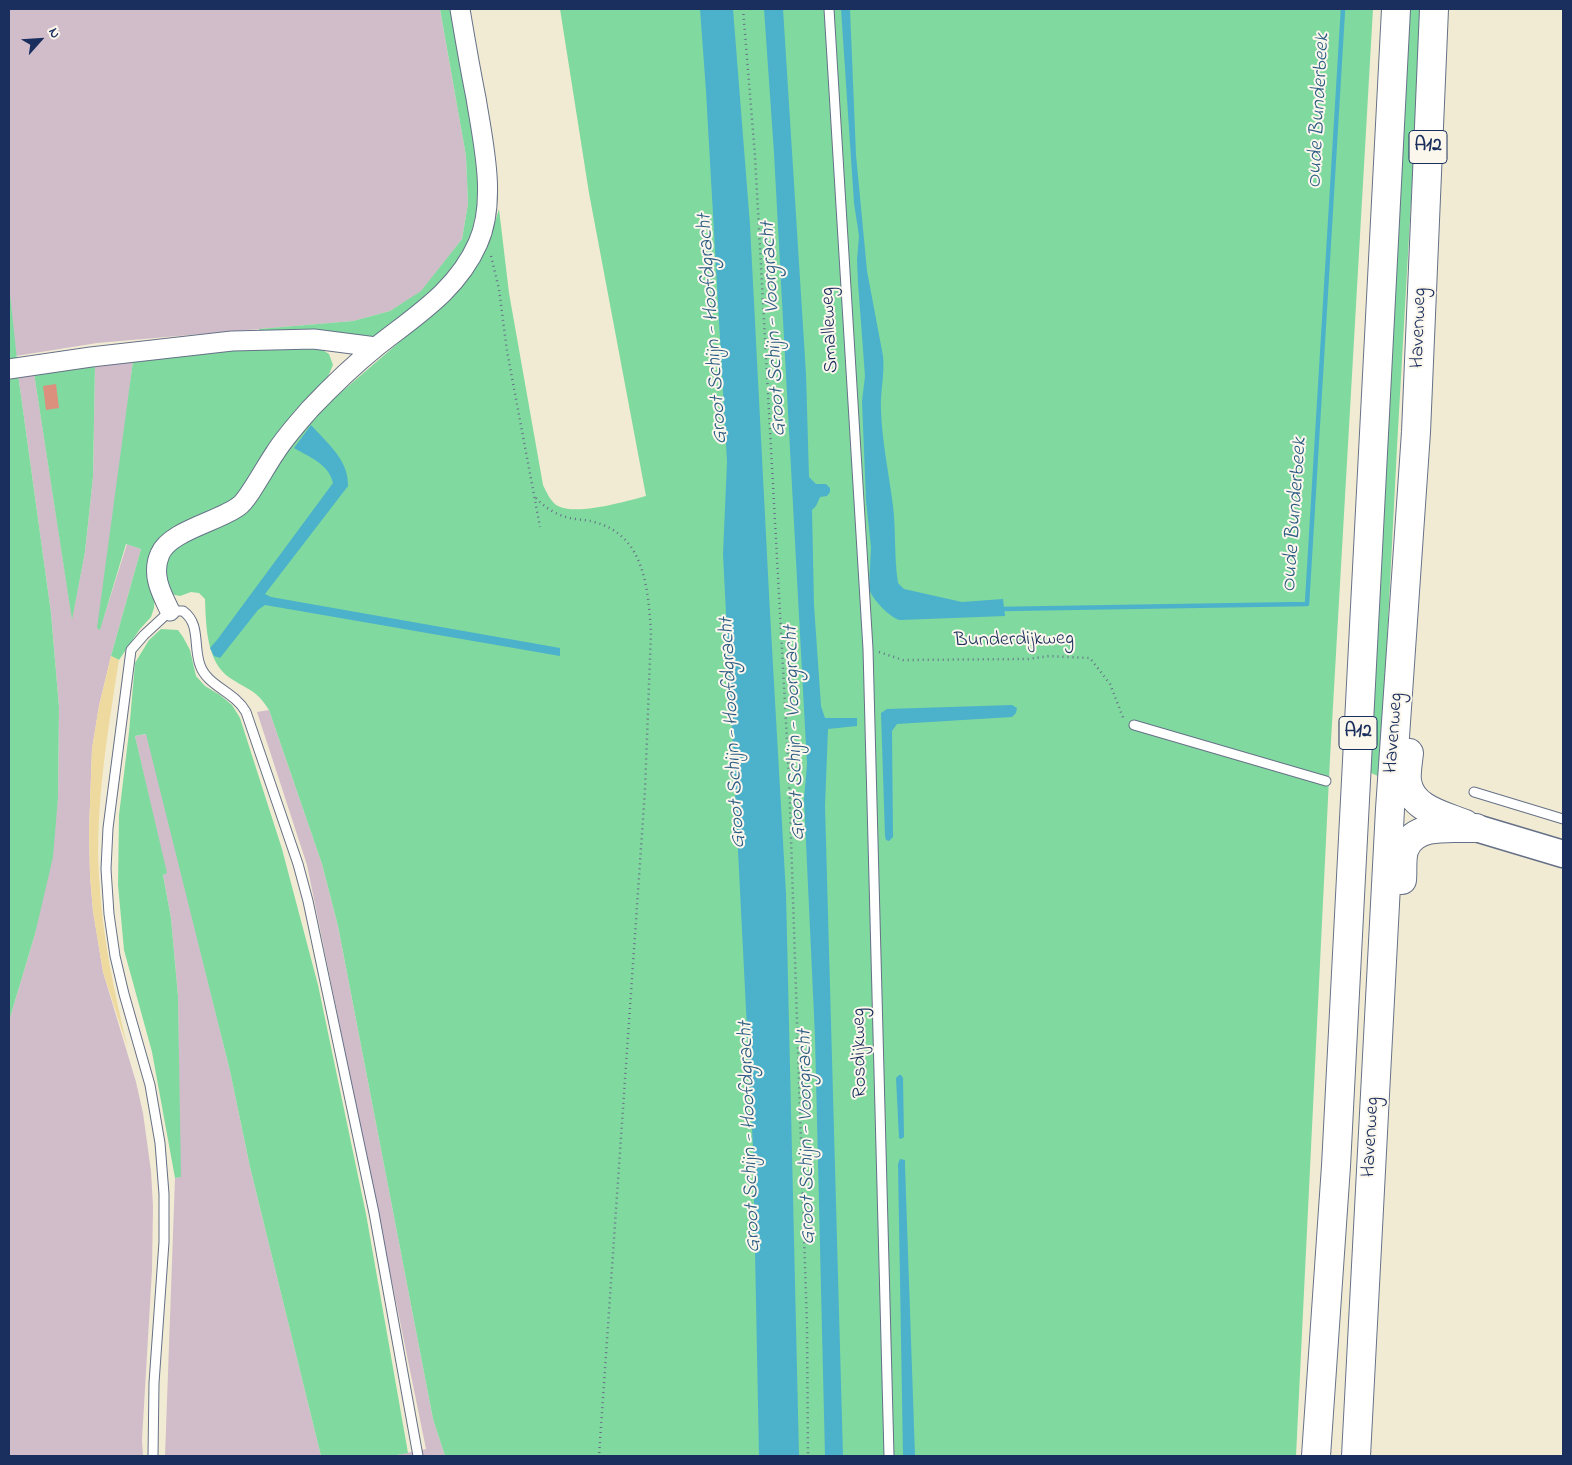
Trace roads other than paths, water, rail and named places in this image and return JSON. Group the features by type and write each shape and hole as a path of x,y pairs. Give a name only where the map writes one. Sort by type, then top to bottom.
{"highway":[{"name":"Havenweg","path":"1316,1456 1336,1166 1396,9"},
{"name":"Havenweg","path":"1356,1456 1390,819 1416,432 1434,9"},
{"path":"1416,432 1418,579 1407,781 1413,798 1424,807 1476,828"},
{"path":"1364,1287 1386,1143 1404,849 1413,837 1426,830 1476,828"}],"street":[{"path":"170,611 159,591 156,574 160,553 166,544 240,506 275,452 294,427 316,403 376,348 403,328 447,290 464,269 479,242 486,200 486,158 460,9"},
{"path":"9,370 91,357 232,341 314,339 376,348"},
{"path":"1476,828 1563,854"}],"lane":[{"name":"Smalleweg","path":"829,9 868,649"},
{"path":"152,1456 154,1383 164,1242 164,1185 160,1142 150,1086 115,956 109,914 106,869 108,828 131,650 170,611 184,610 195,625 200,665 205,675 213,683 237,699 246,712 298,864 308,901 355,1117 418,1456"},
{"name":"Rosdijkweg","path":"868,649 889,1456"},
{"path":"1134,725 1326,782"},
{"path":"1474,792 1563,820"}],"water":[{"name":"Groot Schijn - Hoofdgracht","path":"700,9 733,9 750,225 786,894 799,1456 759,1456 753,1148 723,554 727,462"},
{"path":"764,9 783,9 806,374 809,477 816,484 826,484 830,488 827,496 820,497 812,510 814,605 821,706 825,718 857,718 857,726 828,729 825,806 843,1456 825,1456 815,1037 804,799 807,764 774,153"},
{"path":"841,9 850,9 856,155 867,271 883,356 882,422 893,506 898,583 904,589 962,602 1003,599 1005,616 900,620 891,616 881,607 870,592 871,547 866,501 862,401 865,376 857,260 859,236 854,203"},
{"path":"311,425 341,460 345,468 348,486 265,594 271,597 560,648 560,656 265,605 258,610 220,658 214,656 210,648 333,483 331,476 323,466 294,448"},
{"path":"1012,705 1017,708 1016,713 1012,717 897,724 892,731 893,837 889,841 886,840 881,713 887,709"},
{"path":"899,1075 903,1078 904,1137 901,1139 899,1138 896,1078"},
{"path":"900,1159 905,1160 915,1456 903,1456 898,1164"}],"waterway":[{"name":"Oude Bunderbeek","path":"1000,609 1307,604 1343,9"}],"water label":[{"name":"Groot Schijn - Voorgracht","path":"775,329"},
{"name":"Groot Schijn - Voorgracht","path":"796,733"},
{"name":"Groot Schijn - Voorgracht","path":"808,1137"}]}
